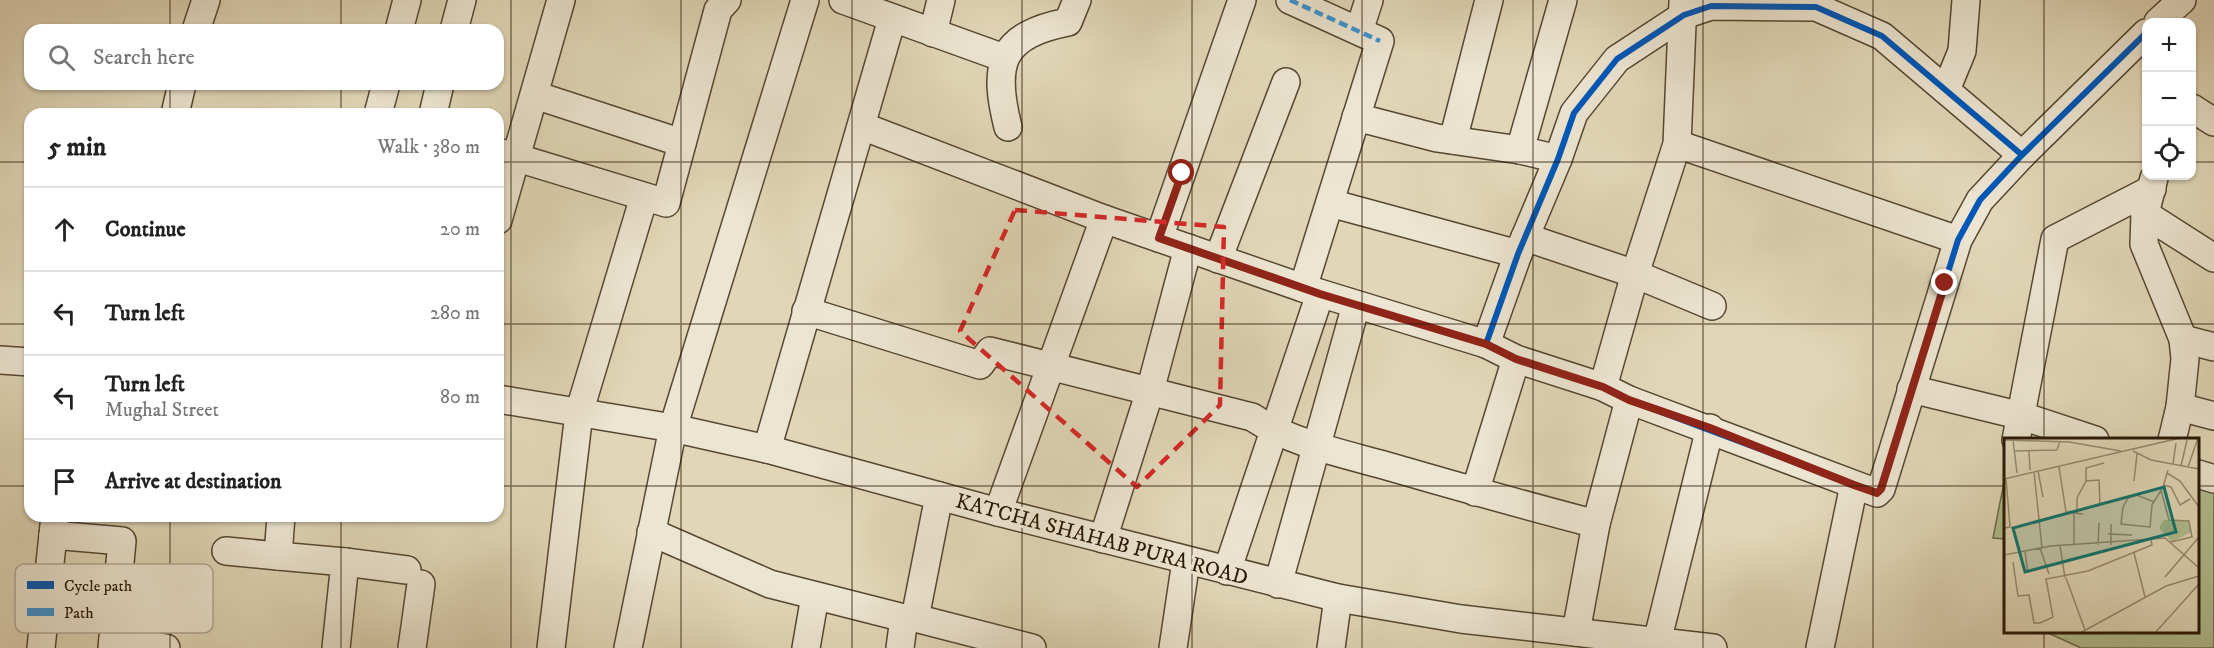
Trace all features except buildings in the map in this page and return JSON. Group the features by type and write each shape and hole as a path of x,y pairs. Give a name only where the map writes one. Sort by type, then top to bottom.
{"street":[{"path":"198,24 206,0"},
{"path":"401,24 407,0"},
{"path":"456,24 462,0"},
{"path":"504,177 507,155 535,95 561,0"},
{"path":"507,155 666,203 718,10 727,0"},
{"path":"630,648 673,428 805,0"},
{"path":"843,0 1004,58"},
{"path":"933,33 941,0"},
{"path":"1008,128 1002,101 1001,78 1004,58 1016,43 1032,32 1068,22 1077,0"},
{"path":"1159,238 1242,0"},
{"path":"1290,0 1369,36"},
{"path":"1227,572 1273,431 1312,291 1330,203 1356,117 1369,36 1369,0"},
{"path":"1453,140 1489,0"},
{"path":"1521,150 1563,0"},
{"path":"1946,90 1962,51 1966,0"},
{"path":"2162,18 2182,0"},
{"path":"1486,344 1574,112 1617,59 1683,8 1816,7 1882,36 2022,155"},
{"path":"1603,387 1635,274 1677,144 1683,8"},
{"path":"767,449 892,19"},
{"path":"862,126 1104,219 1312,291 1486,344 1516,359 1603,387 1629,400 1710,428 1865,489 1881,489 1958,240 1980,200 2022,155 2142,37"},
{"path":"1218,259 1286,82"},
{"path":"176,108 180,90"},
{"path":"380,108 384,90"},
{"path":"434,108 439,90"},
{"path":"535,95 682,143"},
{"path":"2196,111 2214,122"},
{"path":"1356,117 1453,140 1521,150 1558,159"},
{"path":"1677,144 1958,240"},
{"path":"2150,193 2214,258"},
{"path":"2150,193 2144,244 2183,339 2185,359 2180,407 2172,438"},
{"path":"2019,428 2055,239 2150,193"},
{"path":"551,648 579,413 644,197"},
{"path":"1330,203 1522,245 1635,274 1712,306"},
{"path":"998,512 1104,219"},
{"path":"1103,539 1150,391 1188,248"},
{"path":"1278,584 1356,305"},
{"path":"806,311 980,365 990,351 1252,417 1273,431 1317,446 1596,524"},
{"path":"2183,339 2214,347"},
{"path":"1475,492 1516,359"},
{"path":"0,360 24,362"},
{"path":"1911,389 2019,428 2082,438"},
{"name":"KATCHA SHAHAB PURA ROAD","path":"504,400 673,428 767,449 1227,572 1338,598 1461,619 1576,632 1657,645 1713,648"},
{"path":"1576,632 1596,524 1629,400"},
{"path":"2180,407 2214,416"},
{"path":"1657,645 1710,428"},
{"path":"2199,474 2214,479"},
{"path":"1820,648 1865,489"},
{"path":"900,648 910,618 939,496"},
{"path":"278,556 281,522"},
{"path":"50,564 54,525 122,541 120,564"},
{"path":"651,532 770,584 1032,648"},
{"path":"226,551 345,562 414,577 412,648"},
{"path":"1173,648 1186,561"},
{"path":"336,648 345,562"},
{"path":"806,648 815,596"},
{"path":"1331,648 1338,598"},
{"path":"41,648 43,633"},
{"path":"112,644 166,648"}],"highlighted area":[{"path":"1015,210 1224,227 1220,405 1137,487 960,331"}],"green space":[{"path":"2199,474 2214,480 2214,648 2081,648 2048,633 2199,633"},
{"path":"2004,482 2004,539 1993,538"}],"marked path":[{"path":"1290,0 1380,41"}],"cycle path":[{"path":"1711,6 1816,7 1882,36 2022,155 1980,200 1958,240 1881,489 1877,493 1629,400 1603,387 1516,359 1486,344 1518,254 1558,159 1574,113 1617,59 1684,15 1711,6"},
{"path":"2022,155 2142,37"}],"route":[{"path":"1182,173 1159,238 1320,294 1486,344 1516,359 1603,387 1629,400 1710,428 1877,493 1881,489 1945,283"}]}
